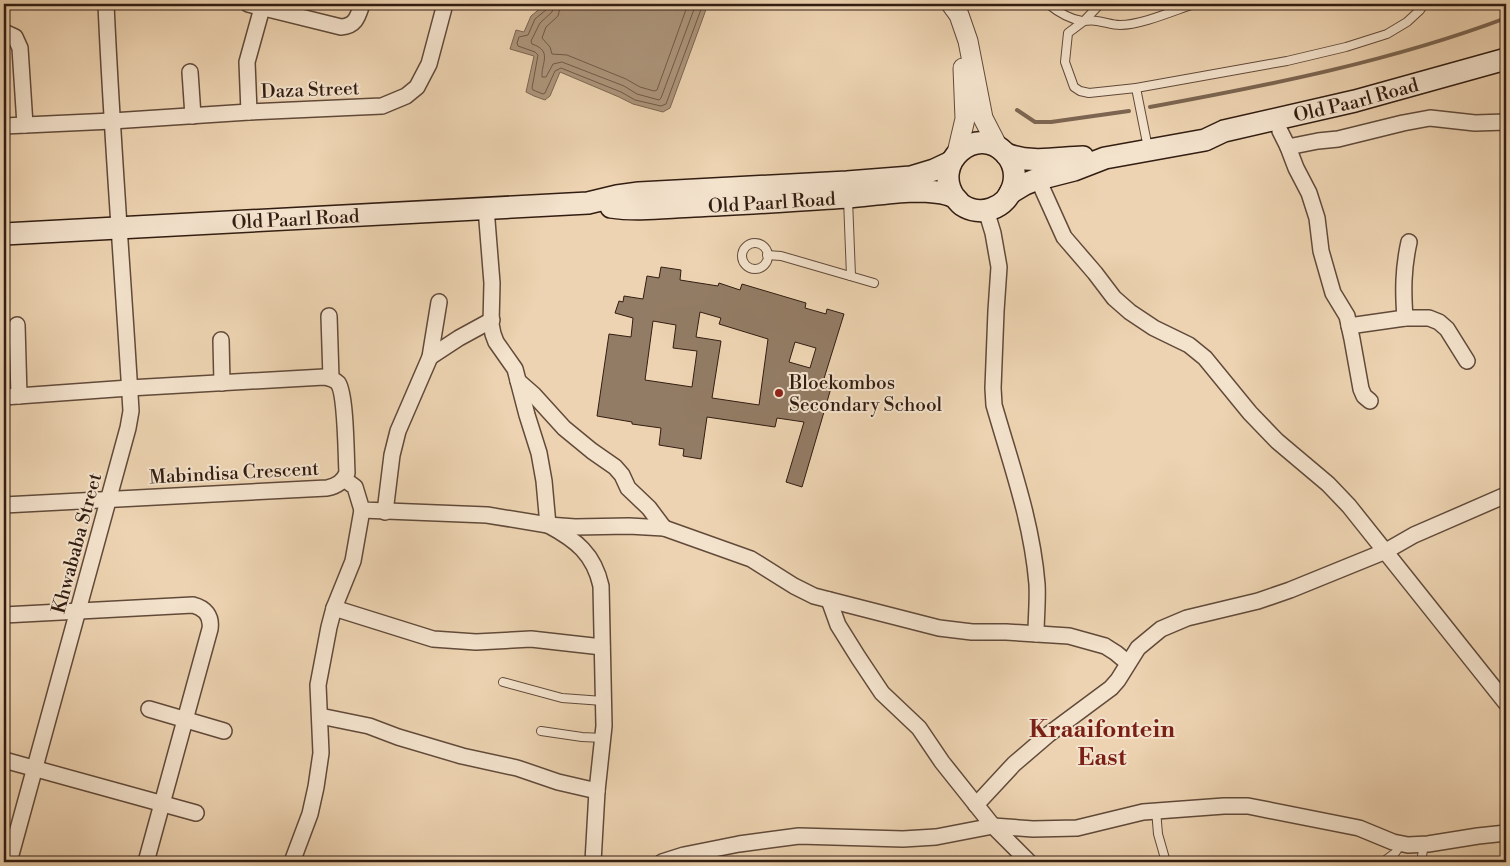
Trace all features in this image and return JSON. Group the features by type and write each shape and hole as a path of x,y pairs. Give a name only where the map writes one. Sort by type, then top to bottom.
{"main road":[{"name":"Old Paarl Road","path":"1205,140 1224,131 1355,101 1506,59"},
{"name":"Old Paarl Road","path":"4,234 588,203 640,193 847,190 934,192 955,198 971,209 986,210 1000,204 1010,193 1025,184 1074,170 1106,158 1205,140 1284,139 1506,71"},
{"name":"Old Paarl Road","path":"847,190 911,177 934,170 954,158 962,149 974,144 987,144 1022,159 1031,160 1106,158"},
{"path":"1002,151 1013,166 1013,187 1010,193"},
{"path":"954,158 948,171 948,180 950,190 955,198"}],"street":[{"name":"Khwababa Street","path":"9,862 128,428 131,411 106,4"},
{"path":"248,112 247,62 255,6 341,27 348,27 356,21 362,4"},
{"name":"Daza Street","path":"4,126 382,106 406,96 417,87 429,64 445,4"},
{"path":"952,5 959,15 968,41 983,118 1002,151"},
{"path":"952,5 962,64 965,106 964,129 954,158"},
{"path":"4,32 15,37 20,48 25,125"},
{"path":"190,72 193,116"},
{"path":"1370,401 1364,396 1361,389 1346,316 1333,293 1326,272 1321,252 1317,218 1309,193 1284,139 1318,141 1338,139 1430,118 1475,123 1506,122"},
{"path":"1039,179 1064,237 1114,298 1130,312 1154,328 1189,345 1205,358 1250,413 1278,441 1328,484 1386,551 1506,703"},
{"path":"486,208 492,283 493,334 496,342 507,355 515,369 539,453 544,480 548,525"},
{"path":"986,210 999,267 993,388 994,405 1023,502 1030,540 1037,585 1036,634"},
{"path":"1405,318 1403,285 1409,242"},
{"path":"384,512 392,455 398,431 430,357 438,302"},
{"name":"Mabindisa Crescent","path":"4,505 327,488 339,484 344,479 346,473 342,396 337,382 331,378 329,316"},
{"path":"1349,326 1405,318 1429,318 1439,322 1447,330 1467,361"},
{"path":"430,357 492,320"},
{"path":"17,325 11,397 130,388 331,378"},
{"path":"221,340 222,383"},
{"path":"518,380 564,428 615,467 622,475 628,488 649,508 664,528"},
{"path":"292,862 310,814 316,787 321,753 318,685 329,627 334,608 352,561 362,510 355,488 344,479"},
{"path":"976,805 1014,764 1049,734 1111,688 1138,648 1161,629 1187,618 1258,601 1298,587 1386,551 1414,535 1506,495"},
{"path":"362,510 487,515 548,525 575,527 629,526 664,528 750,559 814,596 948,630 1069,636 1105,646 1128,663"},
{"path":"548,525 577,543 589,556 598,573 601,586 603,738 597,791 593,862"},
{"path":"829,600 838,626 882,693 919,728 942,762 993,826 1029,862"},
{"path":"4,615 193,605 204,609 210,618 210,629 146,862"},
{"path":"334,608 433,639 476,642 531,639 602,647"},
{"path":"149,709 224,731"},
{"path":"320,716 369,726 398,737 453,753 517,768 558,782 597,791"},
{"path":"4,760 196,813"},
{"path":"662,862 684,854 799,836 903,839 936,837 993,826 1033,829 1077,828 1156,810 1224,806 1248,806 1359,828 1393,842 1408,845 1506,833"}],"lane":[{"path":"1048,4 1066,16 1084,21 1096,20 1122,26 1194,4"},
{"path":"1100,4 1084,21 1068,33 1066,45 1065,62 1074,87 1088,93 1136,88 1287,61 1363,42 1387,34 1407,22 1424,4"},
{"path":"1136,88 1149,150"},
{"path":"847,190 851,276"},
{"path":"768,255 781,256 874,282"},
{"path":"503,682 555,697 603,701"},
{"path":"541,731 603,738"},
{"path":"1156,810 1158,834 1166,862"},
{"path":"1383,862 1395,853 1401,844"},
{"path":"1421,862 1424,844"}],"water":[{"path":"543,4 708,4 670,108 663,112 633,104 560,72 550,96 545,100 526,92 534,56 510,49 516,30 524,32 531,16"}],"building":[{"path":"661,267 681,270 680,280 718,286 719,283 740,290 742,284 806,303 805,308 826,314 827,309 844,314 822,385 831,388 802,487 786,482 804,422 777,418 775,427 707,417 701,459 683,456 684,449 659,445 661,428 597,416 609,334 631,337 633,318 615,313 619,301 623,302 624,296 643,299 647,276 659,278","holes":["700,312 721,318 719,324 768,339 759,405 712,398 721,341 696,337","653,321 676,325 673,348 697,351 692,387 645,380","795,342 816,348 810,368 789,362"]}],"waterway":[{"path":"1150,107 1285,81 1375,59 1419,47 1506,18"},
{"path":"1017,110 1035,122 1051,122 1129,111"}],"place":[{"name":"Bloekombos Secondary School","path":"779,393"}],"district":[{"name":"Kraaifontein East","path":"1102,743"}]}
